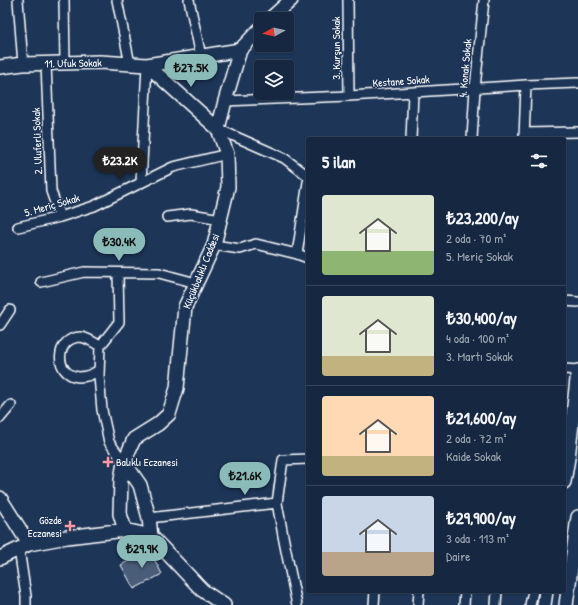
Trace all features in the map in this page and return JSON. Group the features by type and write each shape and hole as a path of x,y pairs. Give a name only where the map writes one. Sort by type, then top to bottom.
{"main road":[{"path":"276,12 285,2"},
{"path":"147,66 218,129 240,50 254,35"},
{"name":"11. Ufuk Sokak","path":"0,67 23,64 100,62 147,66 240,50"},
{"name":"Küçükbalıklı Caddesi","path":"125,530 120,514 121,480 124,462 134,439 158,424 169,414 177,388 185,307 214,245 221,219 228,187 227,154 218,129"},
{"path":"566,457 578,371"},
{"path":"124,462 140,485 149,518 151,536"},
{"path":"0,498 24,546"},
{"path":"566,605 578,517"},
{"path":"0,558 24,546 68,537 125,530 151,536 202,590 224,605"},
{"path":"544,605 546,593"}],"street":[{"path":"18,0 23,64"},
{"path":"64,0 65,63"},
{"path":"117,0 130,64"},
{"path":"189,0 201,56"},
{"name":"3. Kurşun Sokak","path":"348,0 349,96"},
{"name":"4. Konak Sokak","path":"472,137 475,88 484,0"},
{"name":"2. Uluferli Sokak","path":"46,63 51,191 60,217"},
{"path":"140,183 147,66"},
{"name":"Kestane Sokak","path":"225,101 413,93 475,88 578,83"},
{"path":"526,85 524,136 557,136 578,132"},
{"path":"411,137 413,93"},
{"path":"218,129 284,158 306,174"},
{"name":"5. Meriç Sokak","path":"18,227 60,217 94,206 173,167 227,154"},
{"path":"297,254 306,195"},
{"path":"167,217 191,214 221,219"},
{"path":"214,245 240,249 256,244 306,257"},
{"path":"41,282 84,272 159,273 196,283"},
{"path":"118,273 119,322 100,346 98,376 102,410 109,442 124,462"},
{"path":"566,301 578,302"},
{"path":"0,325 10,310"},
{"path":"99,370 93,375 84,377 73,376 65,370 60,360 62,350 67,342 75,338 82,337 100,346"},
{"path":"566,369 578,371"},
{"path":"0,418 11,405"},
{"path":"297,605 277,503 283,460 306,459"},
{"path":"149,518 277,503"},
{"path":"24,546 26,605"},
{"path":"374,605 375,593"},
{"path":"418,605 419,593"},
{"path":"464,605 465,593"},
{"path":"496,605 497,593"},
{"path":"530,605 532,593"}],"building":[{"path":"149,549 162,574 134,589 121,565"}],"place":[{"name":"Balıklı Eczanesi","path":"108,462"},
{"name":"Gözde Eczanesi","path":"70,526"}]}
